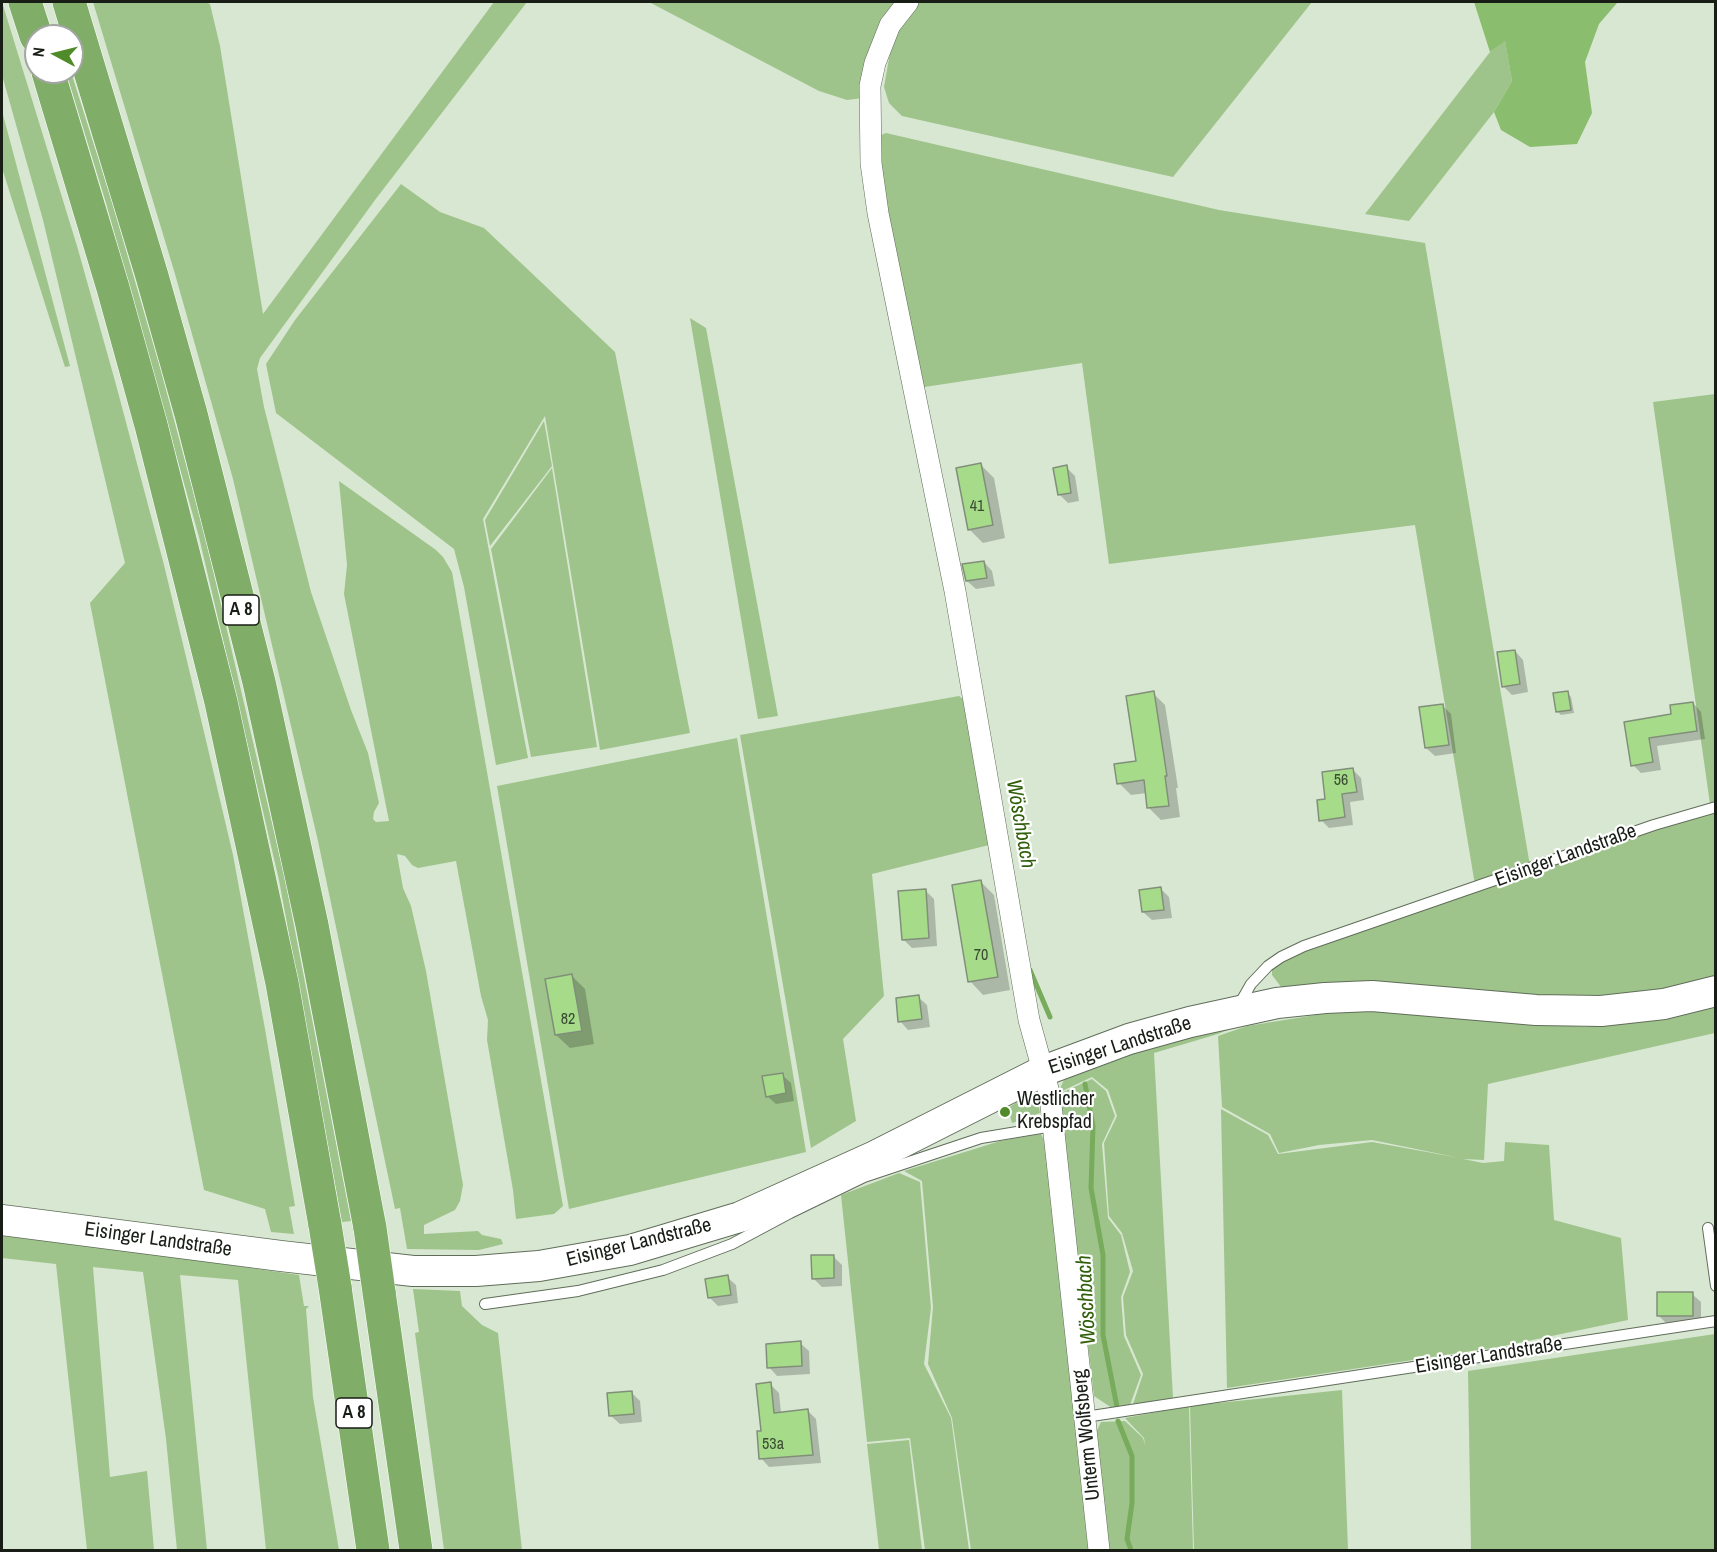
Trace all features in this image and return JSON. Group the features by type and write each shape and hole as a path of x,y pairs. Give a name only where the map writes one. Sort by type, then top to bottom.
{"highway":[{"path":"25,2 32,24"},
{"name":"A 8","path":"69,2 149,265 188,404 259,682 312,925 370,1228 416,1551"},
{"name":"A 8","path":"52,84 119,311 188,566 219,691 282,983 325,1224 372,1546"}],"main road":[{"name":"Eisinger Landstraße","path":"2,1220 413,1271 486,1270 551,1264 630,1250 740,1217 875,1156 1043,1071 1129,1039 1236,1011 1277,1003 1372,996 1536,1010 1601,1011 1664,1004 1716,991"}],"street":[{"name":"Unterm Wolfsberg","path":"908,2 890,25 875,63 870,87 872,163 881,224 955,591 1029,1020 1050,1096 1099,1551"}],"lane":[{"name":"Eisinger Landstraße","path":"1236,1011 1251,984 1268,966 1304,946 1654,825 1716,807"},
{"name":"Eisinger Landstraße","path":"485,1304 578,1291 663,1270 732,1244 864,1177 981,1138 1053,1126"},
{"path":"1708,1228 1716,1286"},
{"name":"Eisinger Landstraße","path":"1085,1417 1716,1321"}],"green space":[{"path":"2,2 24,74 24,84 27,84 77,246 115,381 164,565 204,732 233,855 265,1029 295,1206 289,1207 294,1234 271,1232 265,1209 204,1190 90,603 125,563 43,220 2,75"},
{"path":"93,2 205,2 210,4 220,46 263,314 494,2 527,2 375,200 260,358 257,369 264,407 311,592 368,753 379,803 374,812 373,819 376,822 389,821 344,594 347,565 339,481 436,550 452,572 563,1206 554,1214 516,1219 487,1040 488,1020 481,996 456,861 418,868 412,865 405,856 397,854 403,888 411,906 426,971 463,1185 460,1201 455,1210 424,1225 424,1234 478,1231 482,1235 501,1239 503,1244 479,1250 407,1249 400,1208 395,1209 318,841 233,479 175,274"},
{"path":"649,2 895,2 883,21 863,98 847,100 819,91"},
{"path":"918,2 1312,2 1173,177 902,116 889,103 884,87 891,47 905,15"},
{"path":"1474,2 1629,2 1617,3 1599,24 1585,62 1592,113 1577,144 1530,147 1501,130 1494,112 1512,81 1505,41 1490,52"},
{"path":"1505,40 1512,81 1494,112 1409,221 1365,214 1490,52"},
{"path":"70,84 75,84 112,202 161,371 205,536 285,879 351,1221 342,1222 279,880 199,537 106,203"},
{"path":"2,111 70,366 65,367 2,168"},
{"path":"886,133 1219,210 1425,243 1530,866 1475,885 1415,525 1109,564 1082,363 918,388 878,164 881,135"},
{"path":"401,184 440,212 484,228 615,352 690,733 600,750 545,416 483,519 528,758 496,765 464,587 454,549 276,413 266,364 295,320"},
{"path":"690,318 706,328 778,716 758,719"},
{"path":"1715,394 1715,981 1597,1002 1285,992 1272,975 1272,969 1282,958 1711,811 1653,402"},
{"path":"544,421 552,466 490,546 485,520"},
{"path":"552,468 597,747 531,757 491,549"},
{"path":"959,696 964,700 989,845 872,874 884,996 843,1039 856,1121 811,1148 740,735"},
{"path":"737,738 806,1152 569,1209 497,786"},
{"path":"1715,1001 1715,1033 1488,1084 1484,1160 1463,1159 1483,1163 1504,1161 1505,1142 1549,1145 1554,1220 1621,1238 1628,1320 1499,1347 1227,1388 1221,1109 1268,1135 1278,1154 1372,1142 1460,1158 1372,1140 1319,1145 1279,1153 1270,1134 1222,1107 1218,1036 1247,1026 1353,1009 1585,1027 1653,1020"},
{"path":"1228,1020 1230,1029 1154,1053 1173,1398 1133,1404 1143,1374 1126,1335 1123,1297 1133,1271 1122,1233 1109,1216 1104,1143 1117,1116 1108,1090 1092,1077 1058,1093 1067,1073"},
{"path":"1092,1079 1106,1091 1115,1116 1102,1144 1108,1218 1121,1235 1130,1272 1121,1297 1124,1336 1141,1375 1130,1405 1112,1408 1094,1396 1059,1094"},
{"path":"1029,1094 1037,1094 1040,1113 1012,1123 1008,1108"},
{"path":"1041,1134 1047,1146 1090,1550 971,1550 952,1418 928,1364 933,1307 922,1181 904,1171 1000,1141"},
{"path":"899,1173 920,1182 931,1308 924,1364 951,1418 969,1550 925,1550 910,1438 867,1442 841,1195"},
{"path":"2,1232 299,1275 304,1306 309,1306 306,1309 313,1397 339,1550 266,1550 238,1280 180,1275 207,1550 177,1550 166,1439 143,1272 93,1267 110,1477 147,1471 154,1550 87,1550 56,1264 2,1258"},
{"path":"413,1289 460,1291 462,1306 482,1325 498,1333 522,1550 444,1550 415,1333 419,1332"},
{"path":"1715,1334 1715,1550 1471,1550 1468,1371"},
{"path":"1342,1390 1348,1550 1194,1550 1190,1406"},
{"path":"1189,1406 1193,1550 1107,1550 1096,1432 1101,1422 1125,1421 1143,1438 1145,1445 1144,1438 1125,1418"},
{"path":"909,1440 922,1550 879,1550 867,1444"}],"building":[{"path":"981,463 993,525 968,530 956,468"},
{"path":"1067,465 1071,493 1058,495 1053,468"},
{"path":"984,561 987,578 966,581 962,564"},
{"path":"1515,650 1520,684 1502,687 1497,652"},
{"path":"1154,691 1167,776 1165,776 1169,806 1147,808 1144,780 1117,784 1114,764 1136,761 1126,696"},
{"path":"1568,691 1571,710 1556,712 1553,693"},
{"path":"1693,702 1697,731 1649,738 1653,762 1631,766 1624,722 1671,714 1670,705"},
{"path":"1443,704 1449,745 1425,748 1419,707"},
{"path":"1353,768 1357,792 1342,794 1345,817 1319,821 1317,800 1325,799 1322,772"},
{"path":"981,880 998,977 968,982 952,885"},
{"path":"1161,887 1164,910 1142,912 1139,890"},
{"path":"926,889 929,938 902,940 898,891"},
{"path":"572,974 582,1031 555,1035 545,979"},
{"path":"919,995 922,1019 898,1022 896,998"},
{"path":"783,1073 786,1093 766,1097 762,1076"},
{"path":"811,1255 834,1255 834,1278 812,1279"},
{"path":"728,1275 731,1295 708,1298 705,1279"},
{"path":"1657,1292 1693,1292 1693,1316 1657,1316"},
{"path":"801,1341 802,1366 767,1368 766,1344"},
{"path":"771,1382 774,1413 808,1409 813,1455 759,1459 757,1431 761,1431 756,1384"},
{"path":"632,1391 634,1414 609,1416 607,1393"}],"waterway":[{"name":"Wöschbach","path":"1030,970 1050,1017"},
{"name":"Wöschbach","path":"1085,1084 1093,1126 1091,1188 1103,1255 1103,1335 1117,1407"},
{"name":"Wöschbach","path":"1118,1421 1132,1456 1132,1503 1127,1539 1131,1550"}],"place":[{"name":"Westlicher Krebspfad","path":"1005,1112"}]}
